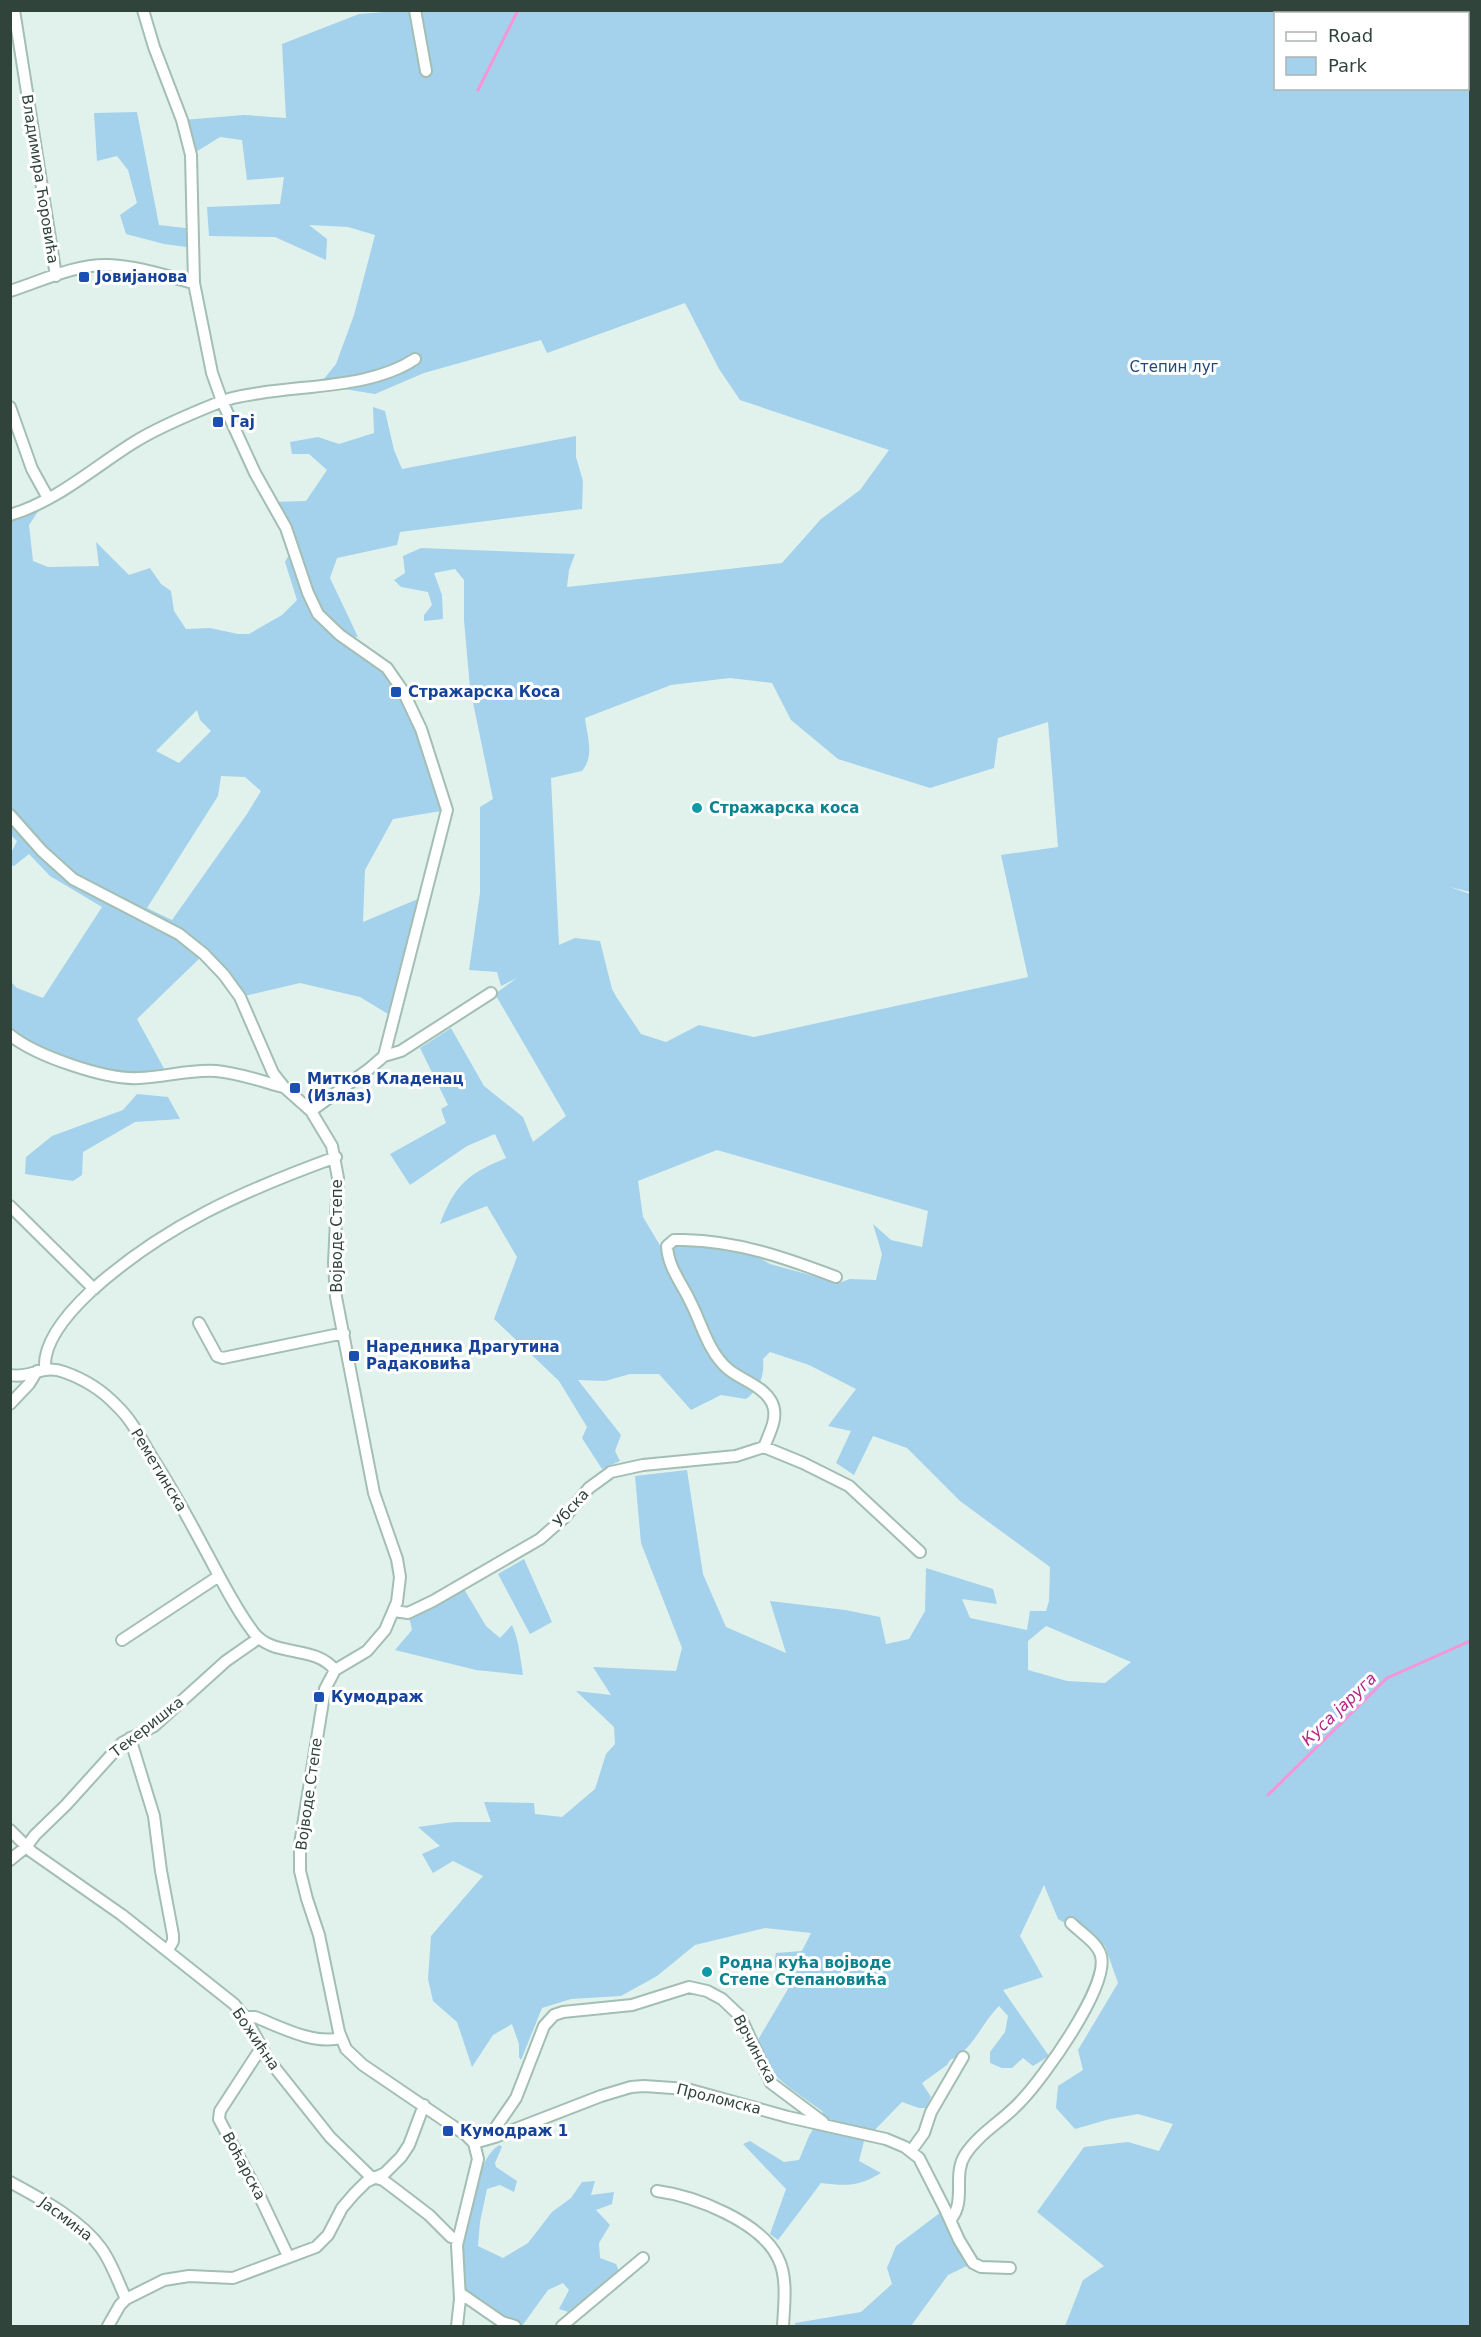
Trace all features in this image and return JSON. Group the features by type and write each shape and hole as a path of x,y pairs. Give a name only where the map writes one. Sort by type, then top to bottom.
{"street":[{"name":"Владимира Ћоровића","path":"14,10 56,276"},
{"path":"143,10 154,47 182,120 191,154 194,283 212,373 222,401 255,473 286,528 308,593 318,614 340,635 387,668 403,691 421,729 447,810 384,1056"},
{"path":"415,10 426,71"},
{"path":"10,291 56,276 107,265 138,269 194,283"},
{"path":"10,515 48,498 87,476 138,440 222,401 279,390 375,378 398,370 415,359"},
{"path":"10,407 32,469 48,498"},
{"path":"10,815 42,851 73,879 179,934 204,954 224,975 240,997 273,1073 286,1089"},
{"path":"311,1111 384,1056 401,1051 491,993"},
{"path":"10,1035 28,1047 98,1074 116,1078 216,1071 250,1077 286,1089"},
{"name":"Војводе Степе","path":"286,1089 311,1111 327,1136 336,1156 338,1190 334,1278 374,1493 398,1559 399,1584 394,1611 374,1646 335,1670 327,1682 300,1844 300,1871 319,1935 341,2038 346,2049 363,2065 424,2105 474,2143"},
{"path":"10,1404 41,1370 62,1323 94,1289 145,1247 181,1225 259,1186 336,1156"},
{"path":"10,1206 94,1289"},
{"path":"836,1277 787,1258 747,1247 684,1240 674,1240 667,1246 675,1275 691,1301 709,1344 720,1361 728,1369 762,1391 772,1402 773,1422 764,1447 849,1486 920,1552"},
{"path":"199,1323 217,1356 224,1358 344,1333"},
{"name":"Реметинска","path":"10,1375 20,1376 41,1370 61,1371 86,1381 100,1390 123,1412 169,1485 219,1576 259,1638"},
{"name":"Убска","path":"394,1611 408,1613 433,1601 540,1539 565,1517 589,1488 611,1472 643,1465 736,1456 764,1447"},
{"path":"122,1640 219,1576"},
{"path":"259,1638 270,1646 321,1658 335,1670"},
{"name":"Текеришка","path":"10,1860 26,1847 118,1747 154,1726 226,1661 259,1638"},
{"path":"130,1738 154,1816 173,1935 173,1941 168,1950"},
{"name":"Божићна","path":"10,1830 26,1847 168,1950 234,2004 245,2017 261,2048 320,2126 364,2171 383,2180 440,2224 451,2237 458,2239"},
{"path":"950,2220 958,2207 959,2175 965,2154 1023,2100 1068,2037 1093,1996 1102,1972 1101,1956 1097,1947 1071,1923"},
{"name":"Врчинска","path":"495,2137 496,2127 516,2098 544,2026 554,2015 563,2012 632,2005 689,1987 718,1996 735,2009 746,2025 771,2083 826,2125"},
{"path":"245,2017 255,2017 313,2038 327,2040 341,2038"},
{"name":"Воћарска","path":"261,2048 220,2110 219,2119 288,2256"},
{"path":"963,2056 931,2112 924,2133 911,2151 924,2167 959,2240 973,2263 981,2267 1010,2268"},
{"name":"Проломска","path":"495,2137 600,2096 631,2087 644,2086 687,2089 788,2117 886,2139 911,2151"},
{"path":"108,2326 126,2299 175,2277 233,2278 288,2256 306,2252 322,2242 348,2199 362,2185 392,2168 407,2150 424,2105"},
{"path":"457,2326 460,2292 458,2239 477,2169 478,2153 474,2143 495,2137"},
{"name":"Јасмина","path":"10,2182 52,2207 98,2244 126,2299"},
{"path":"657,2191 682,2195 723,2213 756,2232 770,2244 782,2269 783,2326"},
{"path":"561,2326 643,2258"},
{"path":"460,2292 502,2322 515,2326"}],"green space":[{"name":"Степин луг","path":"410,10 1470,11 1470,892 1450,887 1470,894 1470,2326 1065,2326 1083,2280 1104,2266 1037,2212 1084,2147 1128,2142 1159,2151 1173,2124 1138,2114 1075,2129 1056,2108 1058,2086 1083,2070 1078,2050 1118,1983 1105,1946 1058,1919 1044,1885 1020,1936 1043,1977 1003,1990 1049,2056 1033,2066 1023,2058 1012,2068 1002,2068 990,2063 990,2052 1005,2032 1008,2016 999,2006 965,2050 922,2083 931,2097 926,2108 902,2102 864,2141 859,2161 881,2173 865,2181 852,2184 821,2183 778,2240 770,2234 786,2189 743,2144 750,2141 784,2162 799,2160 823,2112 775,2075 760,2056 755,2045 788,1989 774,1965 776,1953 802,1951 811,1933 765,1928 695,1945 657,1976 621,1996 571,1999 542,2008 521,2060 519,2044 512,2024 493,2035 472,2067 457,2022 433,2001 428,1979 431,1936 483,1876 453,1861 433,1873 422,1854 440,1846 418,1827 454,1822 491,1822 484,1802 534,1803 535,1814 562,1817 595,1789 606,1754 615,1744 614,1727 576,1691 611,1695 593,1667 676,1671 682,1648 641,1543 635,1476 687,1470 703,1574 726,1627 786,1653 770,1601 845,1610 880,1617 886,1644 909,1639 925,1611 926,1568 993,1589 997,1604 962,1599 970,1618 1027,1630 1030,1611 1046,1611 1049,1601 1050,1567 960,1501 907,1448 873,1436 854,1475 836,1463 851,1431 828,1426 856,1389 809,1365 770,1352 763,1359 763,1371 758,1387 746,1399 721,1395 691,1410 659,1374 630,1374 605,1381 578,1380 621,1435 615,1451 620,1461 602,1469 582,1438 587,1427 559,1381 494,1319 517,1257 487,1206 440,1224 451,1199 464,1182 482,1169 506,1158 495,1134 467,1146 410,1185 390,1154 446,1123 441,1109 448,1105 420,1048 451,1028 484,1086 523,1117 533,1142 566,1116 495,994 517,978 501,986 497,972 469,970 480,893 480,807 493,799 470,688 464,620 464,580 455,569 434,573 442,595 443,619 424,621 424,615 432,605 428,592 401,587 394,580 405,573 403,556 421,548 575,554 569,570 567,587 782,563 821,519 860,490 889,450 740,400 719,369 685,303 547,353 541,340 424,373 375,394 319,385 336,364 354,315 375,235 348,227 309,225 327,239 326,260 275,237 209,236 207,207 280,204 284,177 247,180 242,140 220,137 191,155 182,120 244,115 286,118 282,44 359,14","holes":["730,678 772,683 791,720 838,759 930,788 994,768 998,738 1048,722 1058,847 1001,855 1028,977 754,1037 699,1025 666,1042 641,1034 612,989 600,941 575,938 559,945 551,778 582,771 586,765 589,746 585,718 671,685","717,1150 928,1211 922,1247 891,1240 873,1224 882,1254 876,1280 850,1279 839,1283 770,1264 747,1250 700,1245 661,1247 643,1217 638,1181","1046,1626 1131,1662 1105,1683 1067,1681 1028,1670 1028,1641"]},
{"path":"137,112 159,225 194,229 194,248 164,244 126,234 120,215 137,203 128,170 117,156 97,161 94,113"},
{"path":"373,407 385,411 394,450 402,469 576,436 576,457 583,481 582,509 400,532 397,545 337,558 330,578 358,637 342,635 380,663 403,691 447,810 393,819 365,870 363,922 425,896 393,1017 360,997 300,983 240,997 204,954 137,1019 167,1074 119,1076 11,1039 11,982 17,988 43,998 102,907 50,876 29,854 14,866 11,865 11,853 17,841 10,834 11,515 41,507 29,525 33,561 48,567 99,566 96,542 129,575 150,568 161,584 171,591 174,611 186,629 210,628 249,634 282,615 297,600 285,562 293,547 271,502 306,501 327,470 309,454 292,454 290,442 318,437 339,444 374,433","holes":["197,710 200,720 211,731 179,763 156,751","221,776 245,777 261,791 172,920 147,908 218,796"]},
{"path":"137,1094 168,1097 180,1119 135,1122 83,1152 82,1175 73,1181 25,1174 26,1157 52,1136 123,1110"},
{"path":"524,1559 552,1622 530,1634 498,1574"},
{"path":"461,1584 486,1626 500,1638 512,1625 518,1643 523,1675 476,1670 395,1650 412,1630 408,1613"},
{"path":"500,2145 502,2147 495,2163 496,2167 517,2181 514,2192 500,2185 487,2189 478,2246 503,2258 528,2243 552,2212 571,2198 582,2182 595,2181 591,2195 614,2192 612,2204 596,2210 610,2225 599,2243 600,2258 616,2264 621,2276 575,2314 559,2309 569,2290 563,2283 548,2290 522,2326 515,2326 465,2293 461,2272 461,2253 471,2199 484,2164 491,2152"},
{"path":"945,2209 973,2263 948,2275 911,2326 795,2326 795,2323 861,2312 892,2284 887,2268 896,2246"}],"waterway":[{"path":"478,90 518,10"},
{"name":"Куса јаруга","path":"1268,1795 1387,1678 1470,1641"}],"place":[{"name":"Јовијанова","path":"84,277"},
{"name":"Гај","path":"218,422"},
{"name":"Стражарска Коса","path":"396,692"},
{"name":"Стражарска коса","path":"697,808"},
{"name":"Митков Кладенац (Излаз)","path":"295,1088"},
{"name":"Наредника Драгутина Радаковића","path":"354,1356"},
{"name":"Кумодраж","path":"319,1697"},
{"name":"Родна кућа војводе Степе Степановића","path":"707,1972"},
{"name":"Кумодраж 1","path":"448,2131"}]}
